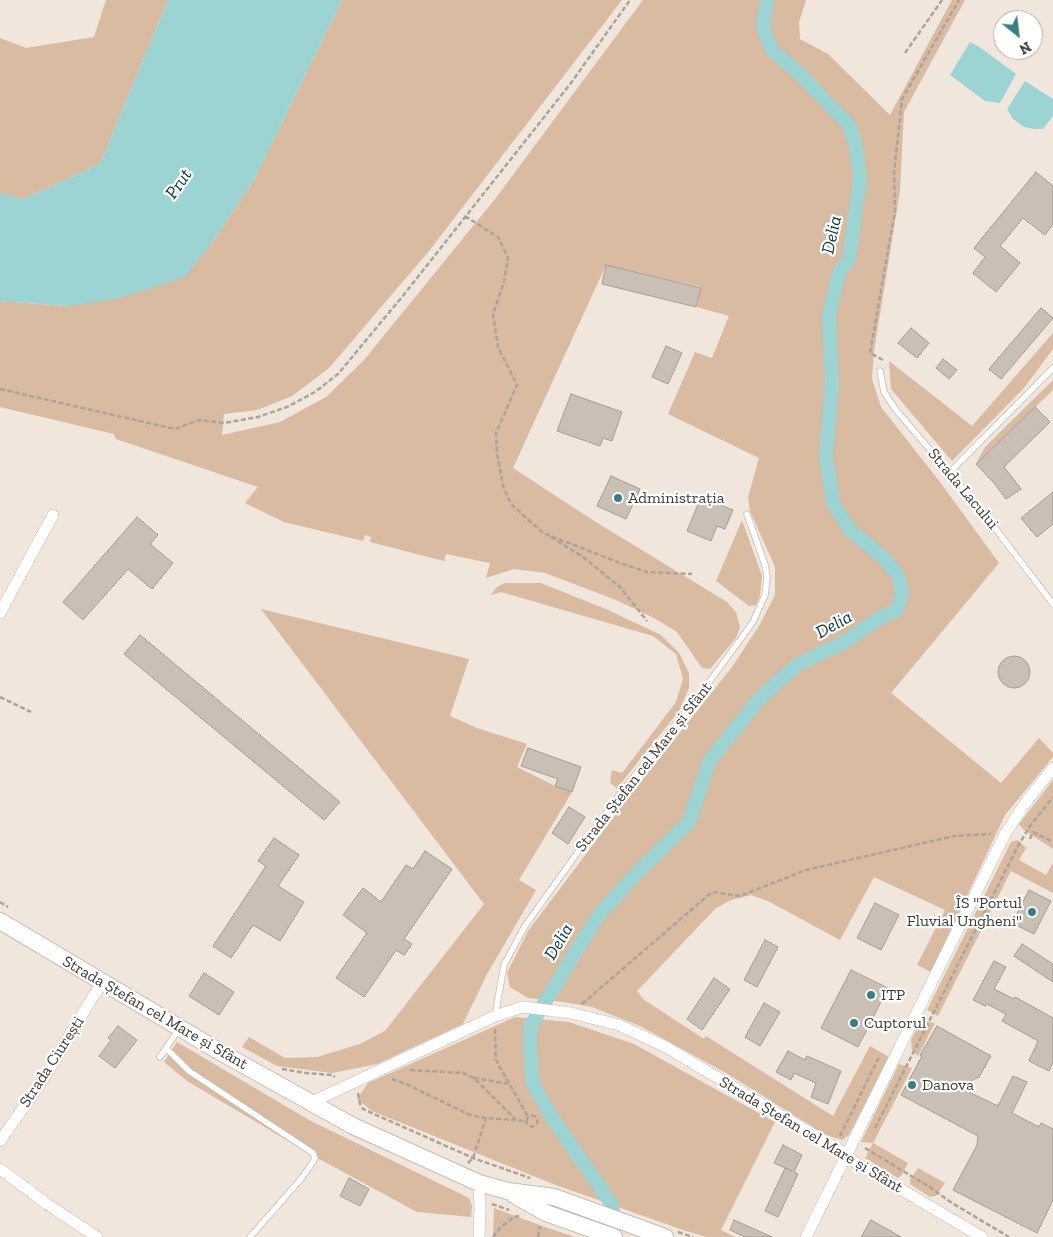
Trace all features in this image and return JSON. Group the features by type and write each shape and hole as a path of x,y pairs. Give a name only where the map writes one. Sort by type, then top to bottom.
{"main road":[{"name":"Strada Ștefan cel Mare și Sfânt","path":"4,914 102,982 222,1053 353,1126 479,1183 508,1191 554,1197 665,1237"},
{"name":"Strada Ștefan cel Mare și Sfânt","path":"508,1191 544,1217 614,1237"}],"street":[{"path":"0,613 53,515"},
{"path":"806,1237 851,1160 1005,834 1026,802 1053,768"},
{"name":"Strada Ciurești","path":"0,1141 40,1084 102,982"},
{"name":"Strada Ștefan cel Mare și Sfânt","path":"312,1102 495,1016 523,1007 572,1013 619,1025 666,1047 851,1160 982,1237"},
{"path":"0,1169 41,1200 97,1237"},
{"path":"479,1183 479,1237"}],"lane":[{"path":"950,472 1053,368"},
{"name":"Strada Lacului","path":"880,371 884,392 896,410 950,472 1053,604"},
{"name":"Strada Ștefan cel Mare și Sfânt","path":"495,1016 504,965 525,926 613,803 707,685 753,622 765,595 767,577 765,564 748,514"},
{"path":"160,1057 180,1028"},
{"name":"Strada Ștefan cel Mare și Sfânt","path":"166,1048 189,1071 310,1151 315,1158 301,1179 250,1237"}],"path":[{"path":"0,389 175,429 199,420 224,423 258,417 286,407 315,392 338,374 402,297 571,84 630,0"},
{"path":"906,52 942,0"},
{"path":"883,360 870,353 895,211 894,173 902,99 959,0"},
{"path":"465,216 498,237 508,258 504,282 493,314 498,347 516,385 496,433 497,453 503,486 511,504 543,533 583,557 620,587 646,621"},
{"path":"543,533 648,572 692,574"},
{"path":"0,697 31,712"},
{"path":"874,1131 1018,846 1030,826 1053,797"},
{"path":"1030,839 1033,832 1053,842"},
{"path":"572,1013 712,892 740,896 806,870 954,836 1005,834"},
{"path":"0,902 4,914"},
{"path":"495,1016 496,1060 528,1117"},
{"path":"834,1148 879,1057"},
{"path":"276,1068 332,1075 358,1094 363,1109 473,1158 535,1180"},
{"path":"381,1071 463,1073 474,1078 510,1084"},
{"path":"381,1071 470,1115 526,1121"},
{"path":"474,1078 516,1120"},
{"path":"526,1121 529,1126 533,1127 537,1124 537,1117 531,1115 528,1117"},
{"path":"526,1121 528,1117"},
{"path":"473,1158 486,1118"},
{"path":"851,1160 865,1148 1009,1237"},
{"path":"493,1237 500,1227 514,1216 523,1215"},
{"path":"538,1237 544,1217"},
{"path":"684,1234 693,1237"}],"shaded area":[{"path":"106,0 168,0 100,164 23,199 0,193 0,38 26,48 94,37"},
{"path":"342,0 622,0 429,251 329,368 292,396 257,410 224,414 222,435 280,422 326,397 364,360 495,199 643,0 806,0 799,22 800,39 828,54 890,115 952,0 965,0 904,112 900,191 874,351 872,379 881,407 940,482 999,563 891,693 1001,783 1039,738 1053,753 1053,757 1005,815 931,972 917,965 945,910 874,877 840,940 768,901 751,895 731,900 716,908 637,991 643,999 704,1039 706,1036 833,1116 870,1046 889,1057 849,1135 842,1140 826,1135 726,1073 640,1026 592,1007 528,998 510,987 507,973 528,931 632,793 732,667 759,626 775,595 775,567 750,511 748,497 759,458 668,414 695,352 712,358 729,316 697,307 701,287 606,265 513,468 591,519 727,602 736,612 740,627 736,638 710,669 702,668 677,632 654,618 616,600 545,573 514,569 486,578 490,563 446,554 444,561 370,542 371,537 365,535 363,541 284,522 245,503 258,487 116,439 114,434 0,407 0,301 67,306 212,243 255,178"},
{"path":"1053,333 1053,349 1024,388 952,461 891,389 889,361 972,426"},
{"path":"1053,380 1053,390 976,464 985,447"},
{"path":"742,520 762,576 760,595 756,605 749,606 716,581"},
{"path":"505,583 541,583 608,610 661,635 679,653 689,673 689,688 679,711 617,788 610,783 612,770 622,773 676,702 683,679 676,654 653,636 501,592 491,595 497,587"},
{"path":"261,609 469,659 450,716 477,728 527,744 517,767 555,786 572,792 519,880 536,890 486,976 463,1024 377,1064 332,1073 277,1066 242,1047 249,1037 285,1058 317,1057 360,1044 385,1031 484,904"},
{"path":"1053,780 1053,849 1024,830 1019,824"},
{"path":"1018,840 1026,848 1019,860 1046,875 1053,863 1053,893 1011,871 938,1016 927,1010 1011,842"},
{"path":"515,1017 569,1022 634,1044 775,1122 721,1230 735,1237 707,1237 686,1231 553,1184 372,1111 357,1099 368,1083"},
{"path":"921,1021 935,1023 918,1056 912,1050 911,1040"},
{"path":"177,1042 309,1120 469,1198 472,1206 471,1217 417,1212 312,1155 187,1081 164,1062"},
{"path":"899,1064 912,1068 873,1143 861,1142"},
{"path":"873,1143 908,1163 901,1176 898,1178 865,1158"},
{"path":"918,1168 945,1183 936,1196 930,1197 910,1184 910,1180"},
{"path":"494,1208 542,1226 575,1237 493,1237"}],"water":[{"name":"Prut","path":"168,0 342,0 255,178 212,243 185,277 117,299 67,306 0,301 0,193 23,199 100,164"},
{"path":"970,42 993,57 993,60 997,60 1016,74 1000,103 985,101 950,75"},
{"path":"1025,81 1053,99 1053,116 1043,129 1024,127 1013,119 1007,109"}],"building":[{"path":"1036,172 1053,186 1053,224 1045,235 1023,218 1000,246 1020,263 996,292 973,273 985,257 974,248"},
{"path":"606,265 701,288 696,307 602,284"},
{"path":"1041,308 1053,318 1001,379 989,369"},
{"path":"911,328 929,343 917,358 898,343"},
{"path":"666,346 682,353 668,384 652,377"},
{"path":"943,359 957,370 949,379 936,368"},
{"path":"571,394 622,412 612,441 603,438 600,446 557,431"},
{"path":"1035,407 1050,422 1004,467 1021,489 1006,499 976,464"},
{"name":"Administrația","path":"611,476 640,489 626,519 597,506"},
{"path":"1053,492 1053,524 1037,537 1021,518"},
{"path":"701,497 733,510 725,529 717,526 711,541 687,531"},
{"path":"137,517 158,535 150,544 173,563 152,589 128,569 83,620 63,602"},
{"path":"140,635 340,802 324,820 124,654"},
{"path":"1014,656 1026,660 1030,672 1026,684 1014,688 1002,684 998,672 1002,660"},
{"path":"528,748 581,767 572,792 555,786 558,779 521,766"},
{"path":"569,807 585,817 568,844 552,833"},
{"path":"274,838 299,855 278,886 304,902 280,941 253,925 231,958 213,946 266,866 258,861"},
{"path":"425,851 452,869 404,939 412,944 404,955 396,950 364,997 336,978 367,933 343,915 363,888 381,902 406,865 413,869"},
{"path":"1029,890 1051,901 1034,934 1012,923"},
{"path":"875,903 899,915 881,950 857,938"},
{"path":"765,940 778,947 757,987 744,980"},
{"path":"1022,944 1053,964 1053,982 1014,956"},
{"path":"994,961 1006,967 994,989 1014,999 1015,997 1053,1018 1053,1062 1049,1071 1029,1061 1038,1041 1002,1021 1006,1014 987,1004 985,1006 973,1000"},
{"path":"851,970 888,988 858,1047 821,1028"},
{"path":"204,973 234,992 219,1015 189,996"},
{"path":"714,978 730,989 702,1030 687,1019"},
{"path":"764,1003 780,1012 760,1046 745,1037"},
{"path":"118,1026 137,1040 115,1068 99,1056 111,1040 108,1038"},
{"path":"937,1026 991,1056 979,1077 958,1087 998,1106 1013,1076 1027,1082 1012,1113 1039,1127 1041,1123 1053,1129 1053,1200 1037,1233 953,1190 977,1145 978,1136 901,1095 922,1056 920,1055"},
{"path":"788,1051 805,1060 807,1056 841,1071 828,1104 811,1097 816,1083 794,1073 791,1080 776,1072"},
{"path":"783,1145 802,1155 794,1172 798,1174 778,1217 765,1211 785,1168 792,1171 774,1163"},
{"path":"349,1178 369,1189 360,1206 340,1196"},
{"path":"734,1220 772,1237 745,1237 730,1230"},
{"path":"871,1220 901,1237 861,1237"}],"waterway":[{"name":"Delia","path":"616,1226 611,1203 553,1119 533,1084 530,1045 531,1025 598,916 637,873 689,822 710,760 761,697 797,665 843,643 881,617 896,611 902,595 899,577 885,559 850,530 833,503 826,455 832,384 829,316 839,273 849,259 860,180 857,152 850,126 801,75 773,51 763,28 767,0"}],"place":[{"name":"Administrația","path":"618,498"},
{"name":"ÎS \"Portul Fluvial Ungheni\"","path":"1032,912"},
{"name":"ITP","path":"871,995"},
{"name":"Cuptorul","path":"854,1023"},
{"name":"Danova","path":"912,1085"}]}
